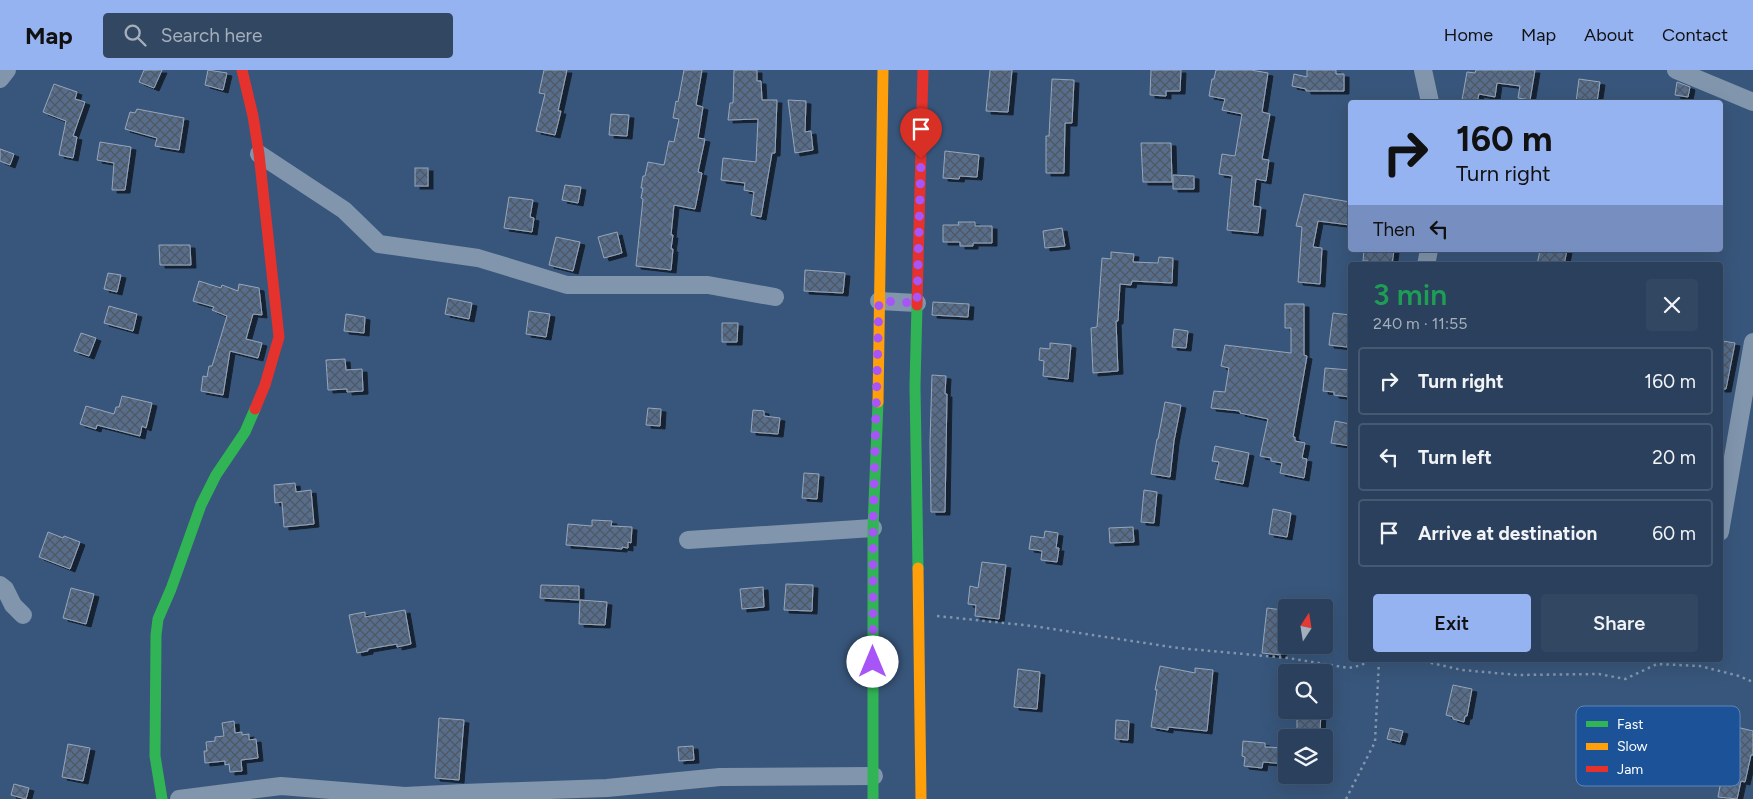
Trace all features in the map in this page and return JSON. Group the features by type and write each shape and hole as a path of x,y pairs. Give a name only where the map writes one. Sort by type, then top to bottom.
{"street":[{"path":"0,79 6,70"},
{"path":"162,799 155,756 156,635 158,619 171,590 201,504 216,475 245,432 265,386 279,337 259,154 253,116 242,70"},
{"path":"873,799 873,528 883,70"},
{"path":"921,799 915,386 924,70"},
{"path":"1423,70 1430,100"},
{"path":"1676,70 1753,102"},
{"path":"259,154 344,210 379,244 478,258 567,285 708,285 775,297"},
{"path":"879,301 917,303"},
{"path":"1723,515 1753,342"},
{"path":"688,540 873,528"},
{"path":"0,585 5,589 13,605 23,614"},
{"path":"179,799 281,786 404,798 607,788 720,778 874,776"}],"path":[{"path":"918,613 1033,626 1178,648 1288,658 1349,668 1362,665 1366,662"},
{"path":"1346,799 1375,742 1379,662"},
{"path":"1427,662 1481,672 1518,675 1599,674 1625,680 1658,664 1700,666 1739,676 1753,682"}],"building":[{"path":"144,70 162,70 154,88 139,82"},
{"path":"208,70 227,73 223,90 205,85"},
{"path":"544,70 567,70 558,111 561,111 555,135 536,131 545,94 539,93"},
{"path":"684,70 702,70 696,105 703,107 698,138 705,139 698,172 702,173 695,209 674,205 671,235 673,235 671,249 673,249 671,270 636,266 643,199 641,198 643,188 641,188 643,176 645,176 648,162 664,165 669,141 674,142 679,119 673,118"},
{"path":"734,70 757,70 757,81 761,81 762,100 777,100 775,153 772,153 761,217 751,215 754,192 744,190 745,183 721,180 723,158 756,162 758,119 728,120 730,103 733,103"},
{"path":"990,70 1012,70 1008,112 986,111"},
{"path":"1151,70 1181,70 1180,91 1166,91 1166,96 1150,95"},
{"path":"1216,70 1251,70 1268,73 1262,112 1270,114 1262,159 1269,160 1266,181 1256,179 1253,206 1261,207 1258,233 1227,230 1232,176 1219,174 1222,154 1235,156 1242,114 1222,110 1225,99 1209,96 1212,79 1214,79"},
{"path":"1307,70 1336,70 1336,74 1344,74 1344,91 1306,91 1306,89 1292,86 1294,74 1307,77"},
{"path":"1476,70 1535,70 1530,100 1518,98 1520,86 1497,83 1495,97 1479,94 1478,100 1462,100 1467,72 1475,73"},
{"path":"1052,79 1074,80 1072,123 1065,123 1064,173 1046,173 1046,136 1049,136"},
{"path":"1579,79 1600,82 1597,100 1576,100"},
{"path":"1677,82 1690,87 1688,97 1675,95"},
{"path":"54,84 77,92 75,99 85,102 73,136 77,137 73,158 59,155 66,121 43,112"},
{"path":"788,100 806,101 805,132 811,131 813,150 795,153"},
{"path":"137,109 184,118 179,150 155,146 157,138 125,129 130,112 135,113"},
{"path":"611,114 629,115 627,136 609,135"},
{"path":"100,142 131,147 125,190 112,190 114,163 97,160"},
{"path":"1141,143 1171,143 1172,182 1143,182"},
{"path":"0,149 14,154 10,165 0,161"},
{"path":"945,151 979,155 977,177 943,178"},
{"path":"415,168 428,168 428,186 415,186"},
{"path":"1173,175 1194,176 1194,189 1173,189"},
{"path":"565,185 581,187 578,203 562,200"},
{"path":"1304,194 1348,202 1348,225 1318,221 1313,247 1322,248 1320,284 1298,282 1302,227 1296,226"},
{"path":"509,197 533,200 530,217 534,218 532,232 504,228"},
{"path":"958,222 975,222 975,226 992,226 992,243 973,243 973,246 960,246 960,242 943,242 943,225 959,225"},
{"path":"1062,228 1065,246 1045,248 1043,231"},
{"path":"617,232 622,253 604,258 598,237"},
{"path":"556,237 580,242 573,271 549,265"},
{"path":"159,245 190,245 191,265 160,265"},
{"path":"1111,252 1134,254 1133,262 1158,263 1159,257 1173,258 1172,283 1132,281 1131,285 1120,284 1118,321 1116,321 1118,371 1093,373 1091,328 1097,327 1102,258 1111,259"},
{"path":"1364,252 1394,252 1392,262 1363,261"},
{"path":"1540,252 1567,252 1565,262 1538,262"},
{"path":"805,270 845,273 843,293 804,291"},
{"path":"108,273 121,275 117,292 104,289"},
{"path":"199,281 221,288 222,285 238,291 239,284 259,288 262,315 253,314 246,339 262,343 258,358 230,351 223,395 201,391 203,376 207,377 209,366 212,366 227,316 212,310 214,307 193,301"},
{"path":"448,298 472,303 469,319 445,314"},
{"path":"933,302 969,304 968,317 932,315"},
{"path":"1285,304 1304,304 1304,355 1307,356 1293,437 1295,437 1295,441 1305,443 1302,458 1307,459 1304,478 1280,473 1282,463 1260,456 1268,419 1240,413 1240,411 1211,408 1214,391 1225,392 1229,368 1221,366 1225,345 1291,353 1291,328 1285,328"},
{"path":"109,306 137,314 133,331 104,323"},
{"path":"529,311 550,314 546,337 526,334"},
{"path":"1333,313 1348,315 1347,347 1329,345"},
{"path":"346,314 365,317 364,333 344,331"},
{"path":"722,323 738,323 737,342 722,342"},
{"path":"1174,329 1188,331 1186,348 1172,347"},
{"path":"81,333 96,338 89,356 74,351"},
{"path":"1723,341 1735,343 1726,389 1723,389"},
{"path":"1050,343 1071,345 1068,379 1043,376 1044,361 1039,360 1040,348 1050,349"},
{"path":"345,359 346,370 362,369 363,391 347,392 347,389 328,390 326,360"},
{"path":"1325,368 1348,370 1348,397 1323,391"},
{"path":"932,375 946,376 945,512 931,512 930,442"},
{"path":"122,396 152,403 146,428 142,426 140,436 97,425 96,429 80,424 86,406 114,414 116,407 119,407"},
{"path":"1165,402 1181,405 1170,477 1151,474"},
{"path":"648,408 661,409 660,426 646,425"},
{"path":"753,410 764,411 764,416 780,418 778,434 751,432"},
{"path":"1335,421 1348,424 1348,446 1331,443"},
{"path":"1215,446 1249,453 1243,484 1215,479 1219,462 1212,461"},
{"path":"804,473 819,474 817,499 802,498"},
{"path":"295,483 296,492 311,490 314,524 284,527 282,502 275,503 274,485"},
{"path":"1144,490 1157,492 1154,523 1141,522"},
{"path":"1273,509 1291,513 1287,537 1269,534"},
{"path":"592,520 612,521 611,526 632,527 631,543 628,542 628,548 566,545 568,524 592,526"},
{"path":"1133,527 1134,542 1110,543 1109,528"},
{"path":"1045,531 1058,533 1056,548 1059,548 1057,562 1041,560 1042,551 1029,549 1031,536 1044,538"},
{"path":"48,532 80,542 70,569 39,557"},
{"path":"982,562 1006,565 999,619 975,616 976,605 968,604 970,586 978,588"},
{"path":"786,584 813,585 812,611 784,610"},
{"path":"541,585 579,586 579,600 540,598"},
{"path":"763,587 764,607 742,609 740,589"},
{"path":"71,588 94,594 86,624 63,618"},
{"path":"580,600 607,602 605,625 579,624"},
{"path":"1267,608 1278,609 1277,643 1278,654 1281,655 1262,653"},
{"path":"405,610 411,644 397,647 397,644 357,653 349,615 365,612 365,617"},
{"path":"1160,666 1195,673 1195,668 1213,670 1207,731 1168,727 1168,730 1151,727"},
{"path":"1018,669 1040,672 1037,709 1014,707"},
{"path":"1453,685 1472,689 1467,716 1465,716 1464,722 1446,715"},
{"path":"439,718 464,720 459,780 435,778"},
{"path":"1297,719 1321,719 1320,729 1297,729"},
{"path":"1116,720 1129,721 1128,740 1115,739"},
{"path":"234,721 235,733 249,734 249,740 256,739 258,758 241,760 242,771 230,772 229,764 225,765 225,761 205,763 204,751 207,751 206,742 215,741 215,737 224,736 222,723"},
{"path":"1390,728 1403,731 1400,742 1387,739"},
{"path":"1740,728 1753,731 1753,755 1751,755 1745,782 1741,781 1740,786"},
{"path":"1243,741 1265,743 1265,747 1278,748 1278,763 1263,762 1262,768 1244,766 1245,757 1242,756"},
{"path":"68,744 90,748 83,781 62,777"},
{"path":"693,746 694,760 679,761 678,747"},
{"path":"14,784 29,788 26,799 11,795"},
{"path":"1720,786 1740,786 1737,799 1718,797"}],"traffic: fast":[{"path":"917,305 915,386 918,568"},
{"path":"873,799 873,528 878,402"},
{"path":"162,799 155,756 156,635 158,619 171,589 201,505 216,475 245,432 255,409"}],"traffic: slow":[{"path":"878,402 883,70"},
{"path":"918,568 921,799"}],"traffic: jam":[{"path":"242,70 253,116 259,154 279,337 265,385 255,409"},
{"path":"917,305 923,70"}],"route":[{"path":"873,662 873,528 879,301 917,303 921,159"}]}
